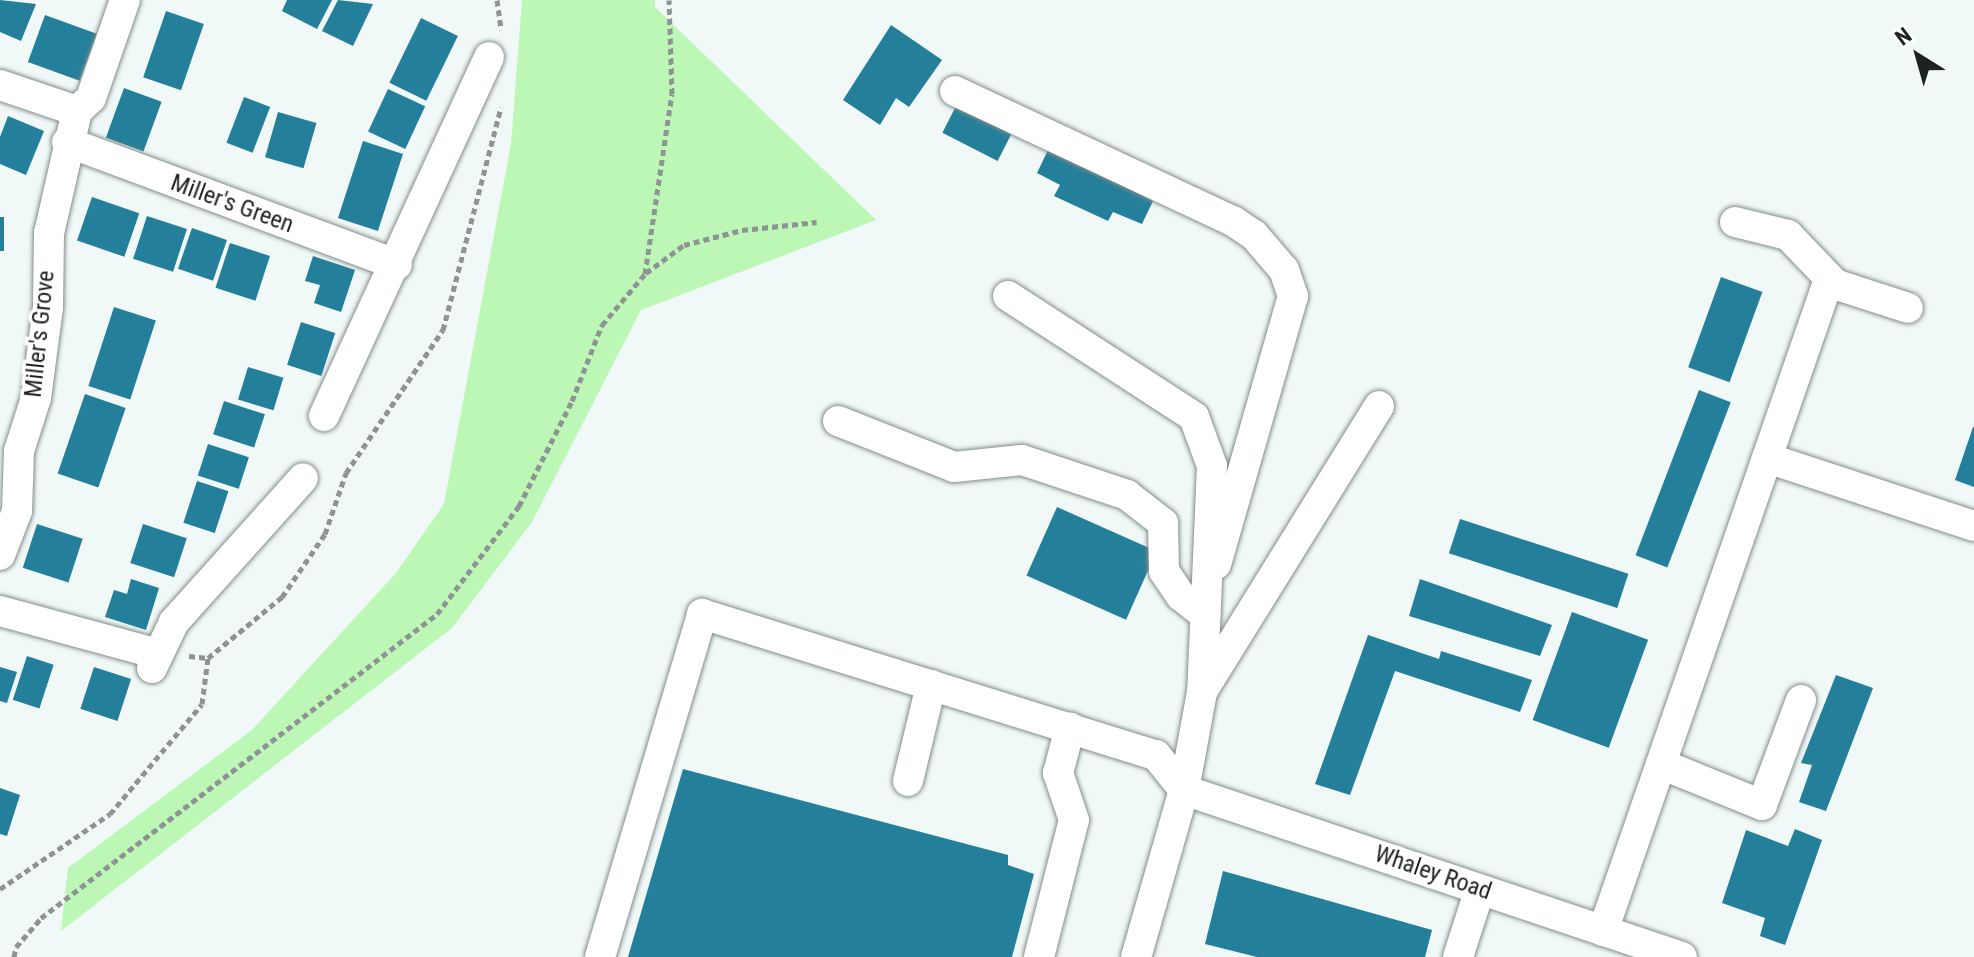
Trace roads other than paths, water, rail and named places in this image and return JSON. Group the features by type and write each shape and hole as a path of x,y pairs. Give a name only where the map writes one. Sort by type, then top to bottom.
{"street":[{"name":"Miller's Grove","path":"0,555 17,511 19,451 36,398 48,307 49,233 67,142 77,111 91,98 125,0"},
{"path":"324,416 397,265 489,57"},
{"path":"0,85 77,111"},
{"path":"955,91 1233,221 1254,235 1284,270 1293,296 1206,604"},
{"name":"Miller's Green","path":"67,142 397,265"},
{"path":"1735,222 1788,235 1833,282 1828,282"},
{"path":"1828,282 1908,308"},
{"path":"1603,931 1828,282"},
{"path":"1008,296 1194,417 1212,466 1202,692 1184,790 1136,957"},
{"path":"1202,692 1379,406"},
{"path":"838,421 954,467 1022,460 1127,495 1163,523 1164,571 1181,596 1206,604"},
{"path":"1767,458 1974,526"},
{"path":"0,611 154,661 174,622 303,478"},
{"path":"600,957 702,614 1156,755 1184,790"},
{"path":"908,781 931,685"},
{"path":"1661,764 1762,805 1801,700"},
{"path":"1039,957 1074,820 1058,773 1070,728"},
{"name":"Whaley Road","path":"1184,790 1682,957"},
{"path":"1458,957 1480,889"}]}
